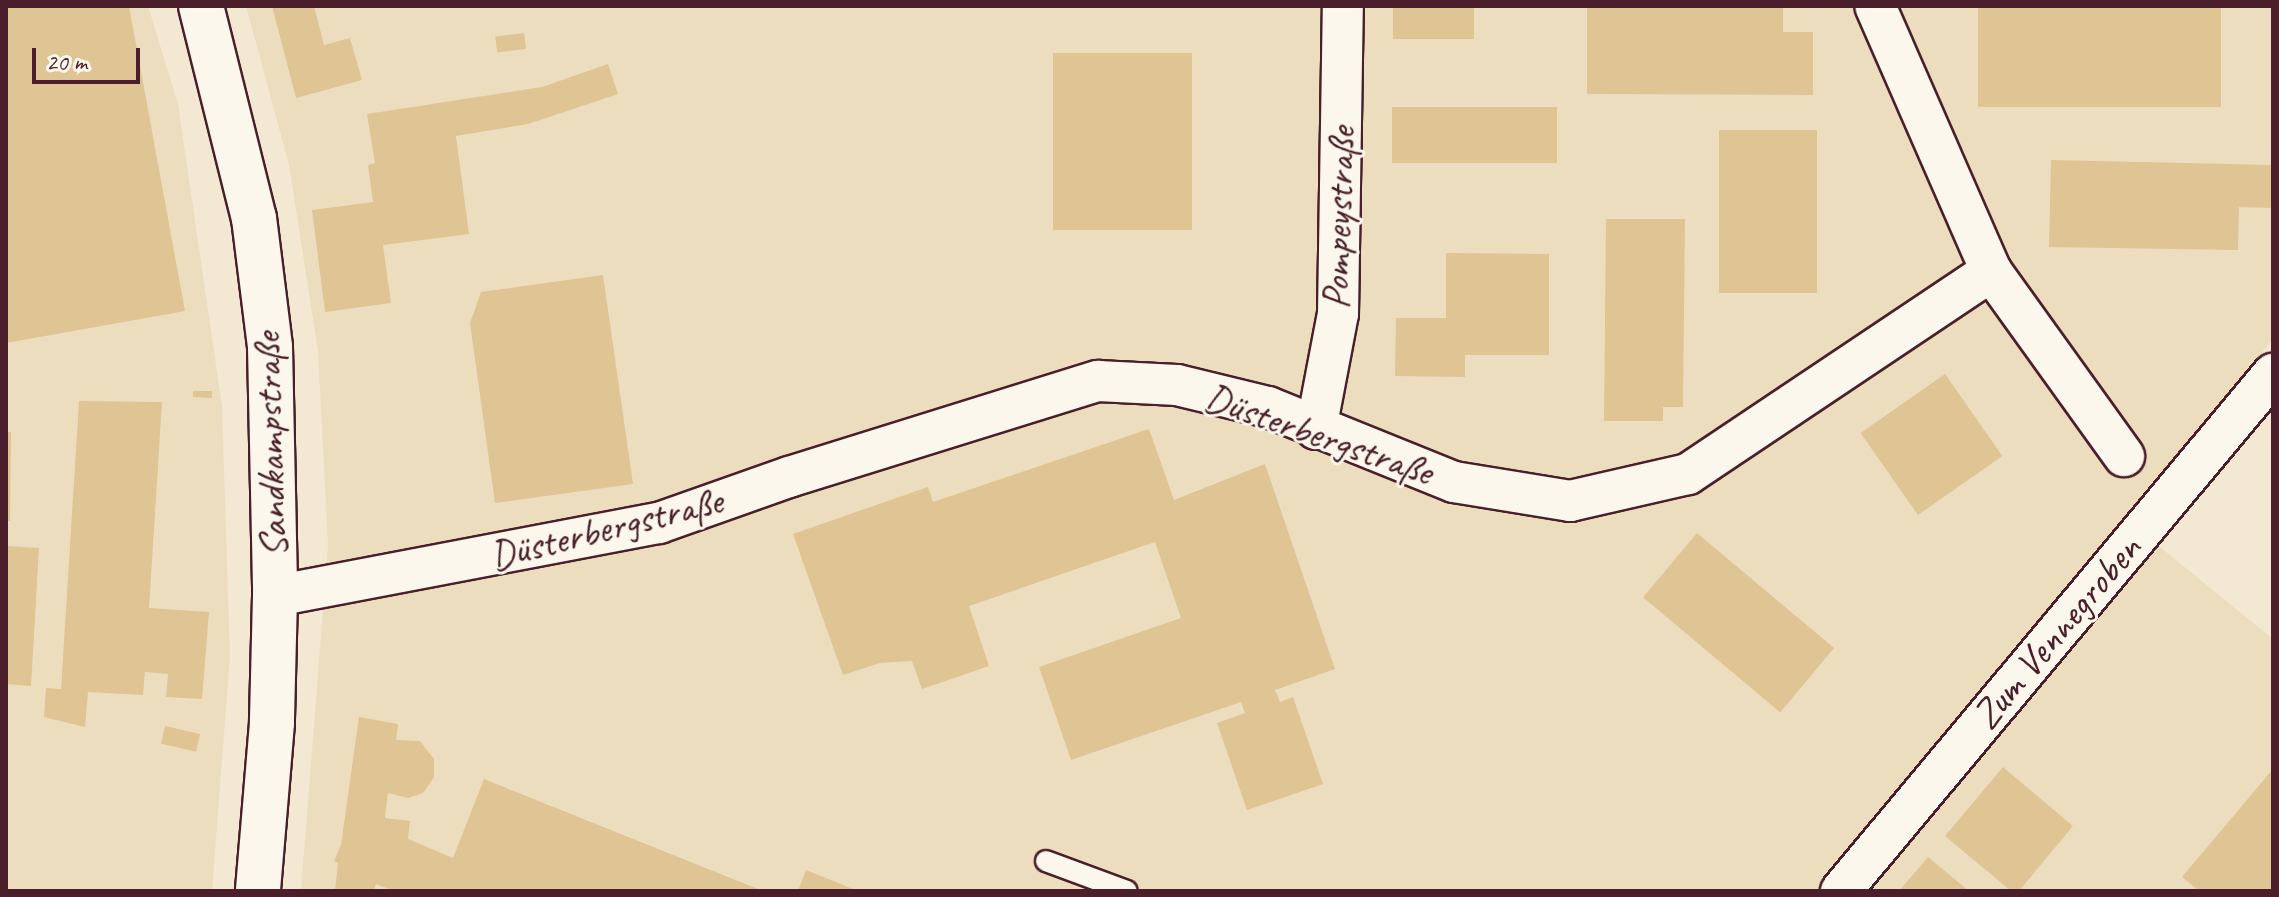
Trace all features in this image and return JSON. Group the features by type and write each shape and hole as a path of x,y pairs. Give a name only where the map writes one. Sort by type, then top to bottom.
{"street":[{"name":"Sandkampstraße","path":"201,6 251,203 270,347 275,596 272,723 258,891"},
{"name":"Pompeystraße","path":"1316,429 1338,314 1343,6"},
{"path":"1875,6 1991,271 2124,456"},
{"name":"Düsterbergstraße","path":"275,596 659,523 789,477 1098,381 1177,385 1268,407 1316,429 1454,482 1570,501 1688,474 1991,271"},
{"name":"Zum Vennegroben","path":"1841,891 2273,374"}],"lane":[{"path":"1046,861 1127,891"}],"shaded area":[{"path":"6,6 148,6 178,104 222,406 230,656 212,891 6,891"},
{"path":"246,6 2273,6 2273,339 1824,891 301,891 328,545 318,351 289,165"},
{"path":"2155,543 2273,639 2273,891 1866,891"}],"building":[{"path":"6,6 129,6 185,311 6,343"},
{"path":"272,6 314,6 324,45 350,38 362,80 296,98"},
{"path":"1393,6 1474,6 1474,39 1393,39"},
{"path":"1587,6 1783,6 1783,32 1813,32 1813,95 1587,94"},
{"path":"1978,6 2221,6 2221,107 1978,107"},
{"path":"524,33 526,49 497,52 495,37"},
{"path":"1053,53 1192,53 1192,230 1053,230"},
{"path":"608,64 618,94 528,124 456,136 469,234 383,245 391,303 325,312 312,210 373,202 368,165 375,163 367,114 542,87"},
{"path":"1392,107 1557,107 1557,163 1392,163"},
{"path":"1719,130 1817,130 1817,293 1719,293"},
{"path":"2051,160 2273,165 2273,208 2239,207 2238,250 2049,247"},
{"path":"1606,219 1685,219 1683,407 1663,407 1663,421 1604,421"},
{"path":"1446,253 1549,254 1549,355 1465,355 1465,377 1395,376 1396,318 1446,318"},
{"path":"603,275 633,484 495,503 470,323 481,292"},
{"path":"1945,374 2002,456 1918,515 1861,433"},
{"path":"193,391 212,391 212,398 193,397"},
{"path":"79,401 162,402 149,608 209,612 202,699 166,697 168,674 145,672 143,695 88,692 85,727 44,717 46,688 61,689"},
{"path":"1149,429 1174,500 1265,464 1335,669 1275,690 1280,702 1293,697 1323,784 1247,810 1217,723 1245,713 1241,702 1071,760 1039,667 1181,618 1155,542 969,606 989,666 922,689 912,661 880,663 843,675 793,534 928,487 933,502"},
{"path":"6,432 11,432 10,521 6,521"},
{"path":"1697,533 1834,648 1780,712 1643,597"},
{"path":"6,546 39,548 31,686 6,684"},
{"path":"359,717 398,724 396,740 420,741 434,759 434,777 423,793 408,798 388,793 385,818 410,821 408,839 453,858 484,779 763,891 394,891 376,884 374,891 335,891 338,863 334,861 341,845"},
{"path":"165,726 200,734 196,752 161,744"},
{"path":"2003,767 2073,826 2019,891 2011,891 1945,836"},
{"path":"2273,769 2273,891 2199,891 2182,877"},
{"path":"1928,857 1969,891 1899,891"},
{"path":"806,870 858,891 798,891"}]}
